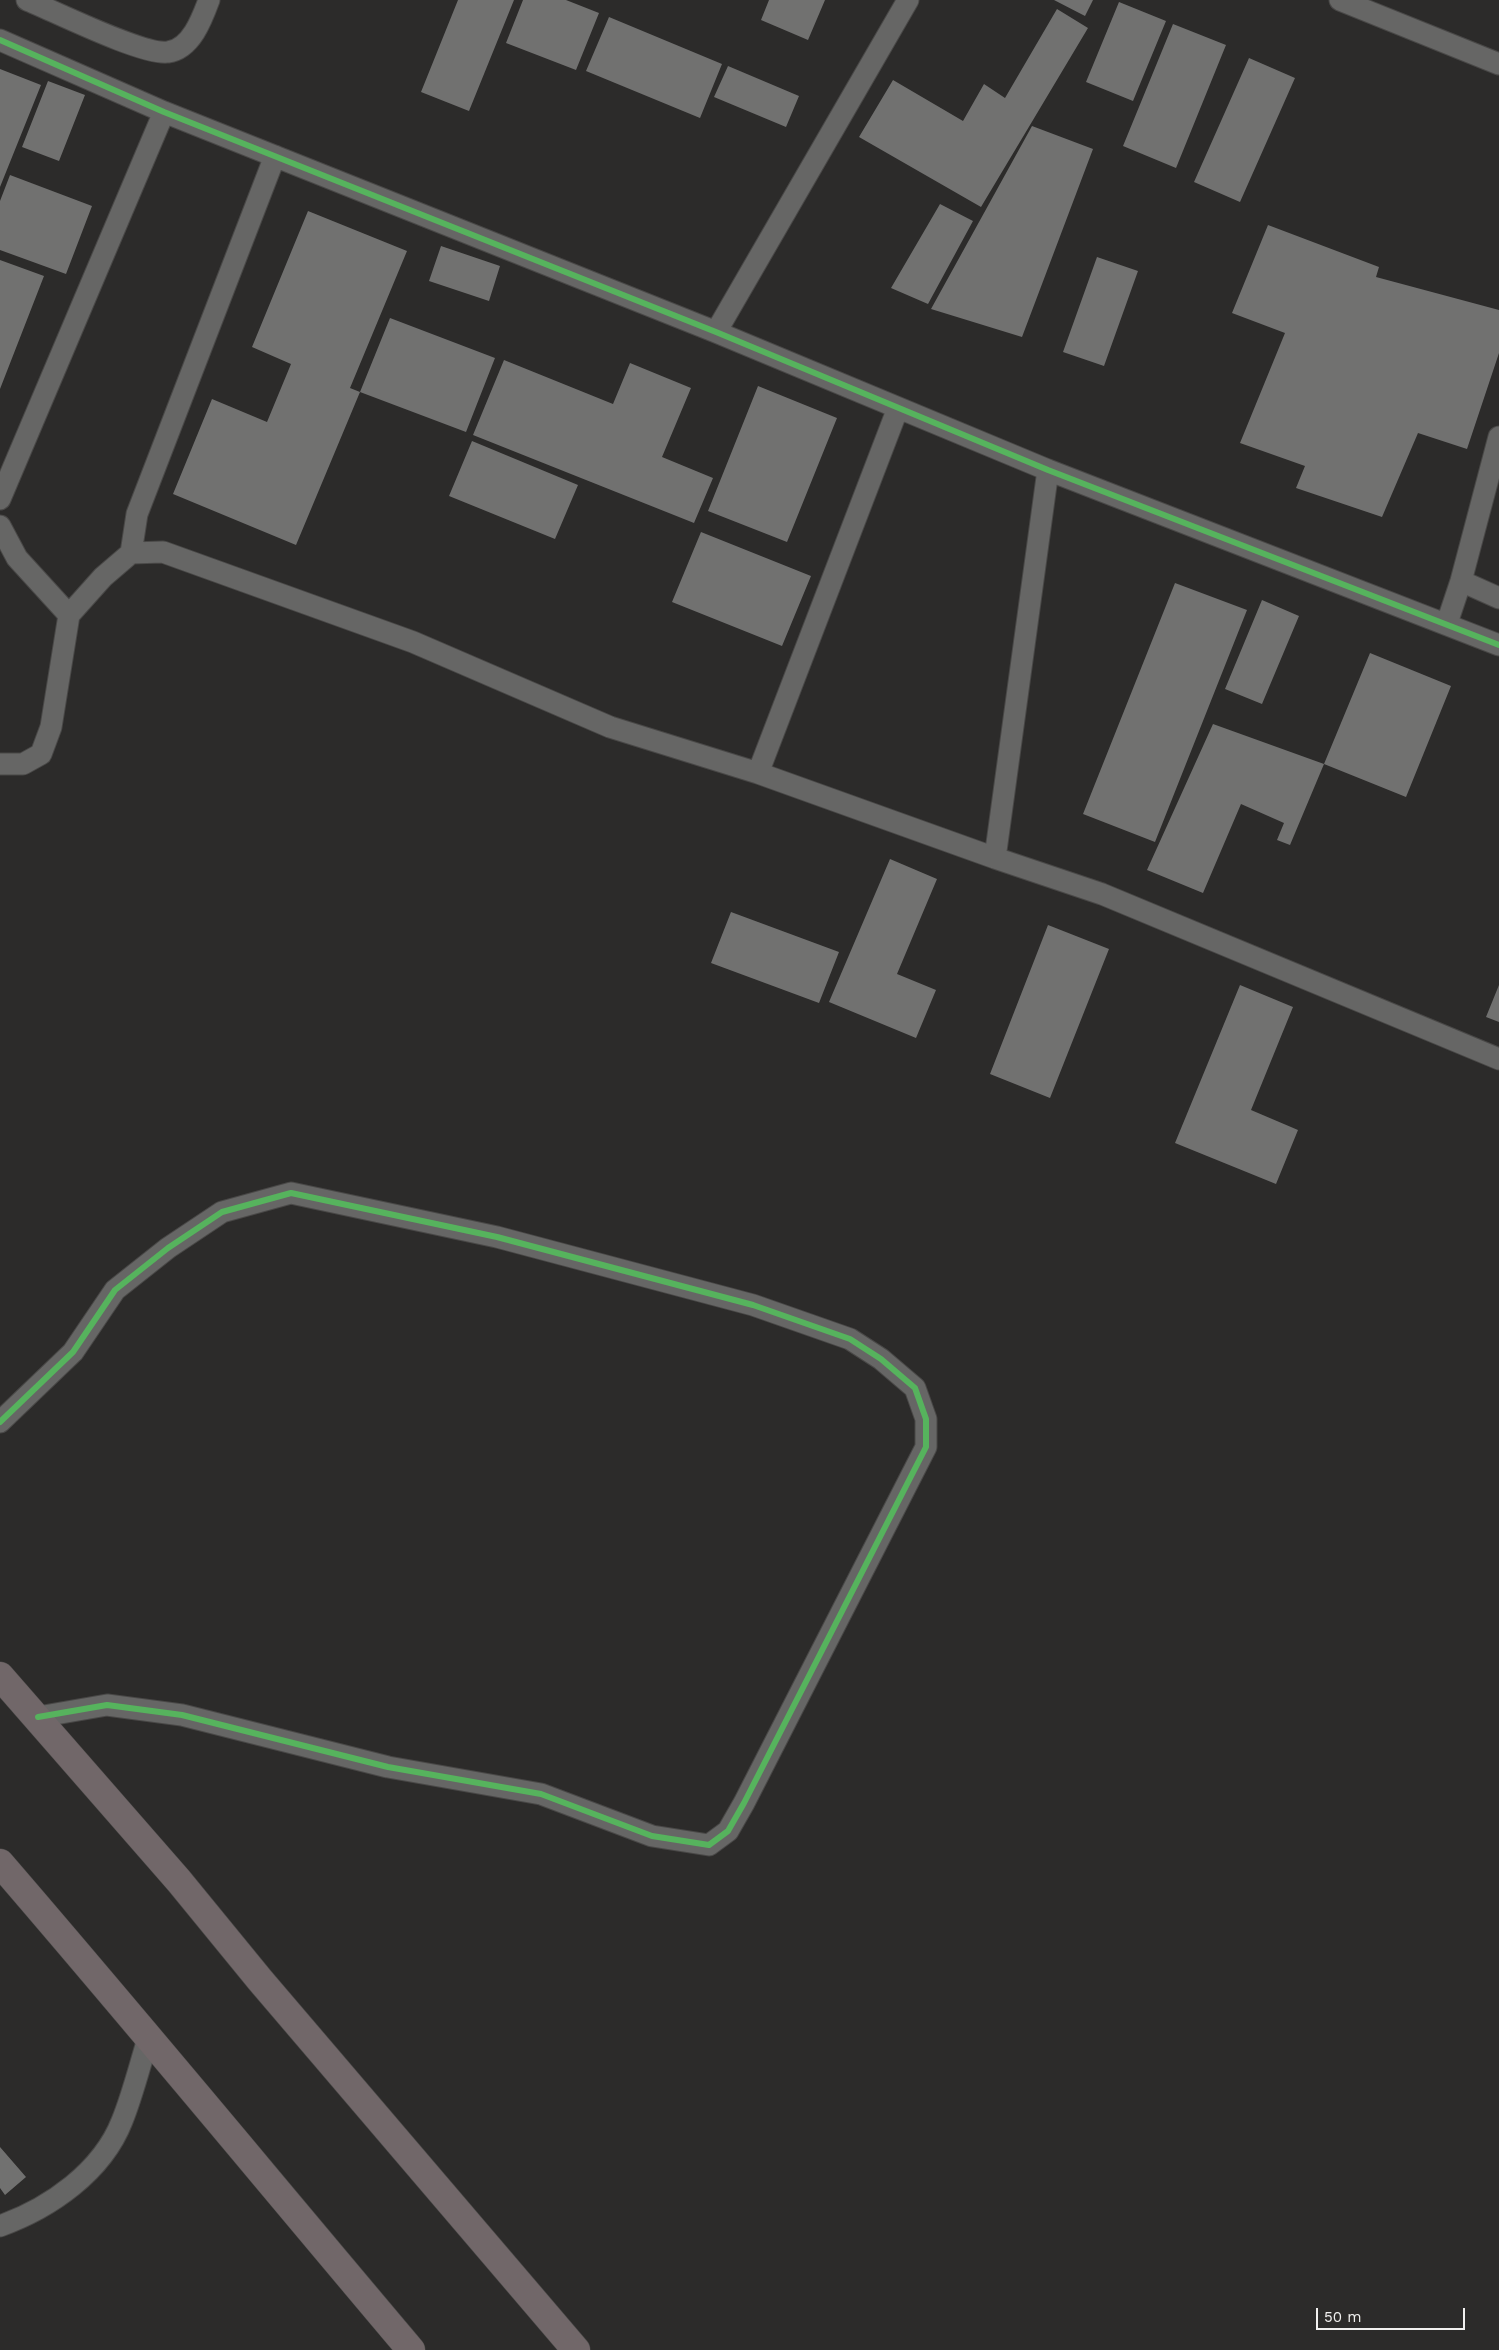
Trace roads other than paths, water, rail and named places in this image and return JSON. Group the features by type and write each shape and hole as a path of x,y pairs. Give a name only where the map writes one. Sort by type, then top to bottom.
{"highway":[{"path":"0,1676 38,1718 576,2350"},
{"path":"0,1863 148,2036 274,2189 411,2350"}],"street":[{"path":"27,0 146,50 168,52 186,43 201,20 209,0"},
{"path":"716,332 908,0"},
{"path":"1340,0 1499,64"},
{"path":"0,40 164,112 716,332 1048,470 1447,624 1499,646"},
{"path":"0,499 164,112"},
{"path":"0,764 23,764 41,754 51,727 69,615 103,577 131,552 137,514 275,156"},
{"path":"758,773 898,408"},
{"path":"1447,624 1461,581 1499,437"},
{"path":"995,858 1048,470"},
{"path":"0,526 17,558 69,615"},
{"path":"131,552 163,552 172,555 412,642 610,727 758,773 995,858 1102,894 1499,1059"},
{"path":"1461,581 1499,598"},
{"path":"0,1422 73,1352 114,1290 168,1248 222,1212 291,1193 497,1237 753,1305 850,1339 881,1359 915,1388 926,1420 926,1447 744,1803 728,1831 709,1845 652,1836 542,1794 388,1767 182,1715 107,1706 38,1718"},
{"path":"0,2226 38,2210 65,2192 108,2147 122,2122 148,2036"}]}
